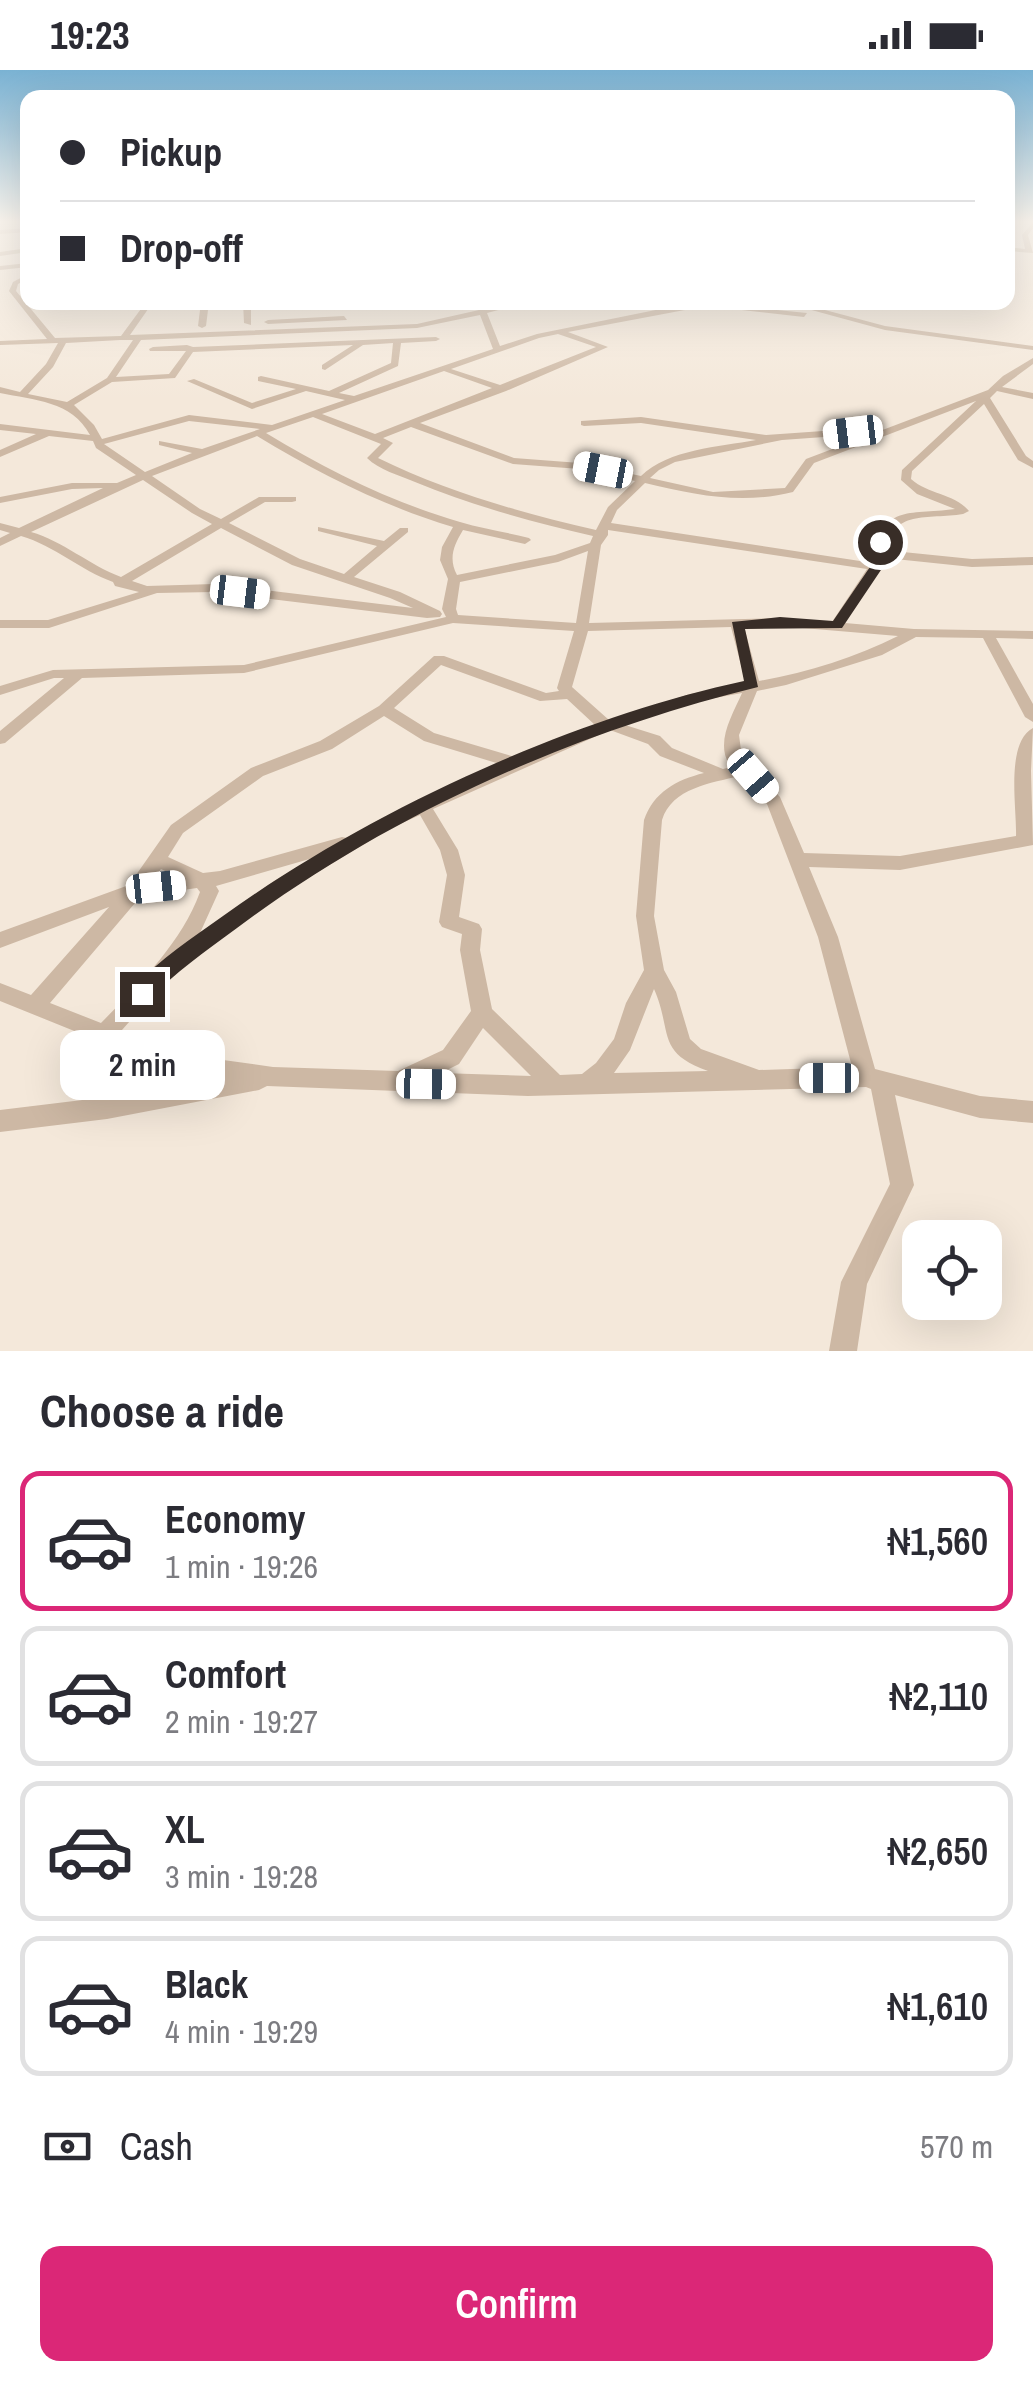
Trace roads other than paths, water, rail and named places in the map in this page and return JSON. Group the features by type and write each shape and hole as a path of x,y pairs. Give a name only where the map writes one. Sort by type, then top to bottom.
{"street":[{"path":"29,310 58,341"},
{"path":"123,339 144,310"},
{"path":"202,326 204,310"},
{"path":"247,310 248,323"},
{"path":"342,328 345,310"},
{"path":"432,324 450,310"},
{"path":"0,343 432,324 476,310"},
{"path":"486,310 498,350"},
{"path":"0,542 120,485 203,452 498,350 556,330 671,310"},
{"path":"760,310 1033,348"},
{"path":"809,310 833,318"},
{"path":"157,338 202,326 320,314 344,318"},
{"path":"432,324 447,370"},
{"path":"374,438 604,346 556,330"},
{"path":"68,404 110,380 172,376 194,336"},
{"path":"110,380 138,338"},
{"path":"153,349 436,338"},
{"path":"24,393 50,365 58,341"},
{"path":"327,395 395,364 397,341"},
{"path":"325,367 362,343"},
{"path":"837,625 876,565 883,533 899,519 963,511 956,502 921,495 905,474 990,392 1033,360"},
{"path":"447,370 503,389"},
{"path":"261,378 359,400"},
{"path":"1006,378 1033,396"},
{"path":"191,382 252,406 303,390"},
{"path":"0,390 68,404 91,427 96,440 186,506 296,562 444,618"},
{"path":"990,392 1022,458 1033,466"},
{"path":"719,774 675,756 654,740 608,725 564,688 582,627 601,535 612,509 655,468 680,456 778,438 915,424 990,392 1033,396"},
{"path":"970,411 1000,415"},
{"path":"316,415 390,446 374,455 376,461 448,494 494,510 601,535 876,565 904,554 972,563 1033,561"},
{"path":"0,427 96,440 189,418 278,428"},
{"path":"584,423 642,420 778,438"},
{"path":"413,424 513,460 580,466 713,494 784,492 810,461 890,429"},
{"path":"0,454 49,433"},
{"path":"260,434 380,500 436,516 458,528 525,540"},
{"path":"162,443 203,452"},
{"path":"0,500 72,486 120,485"},
{"path":"118,583 268,497 292,499"},
{"path":"0,526 44,539 68,558 118,583 160,590 214,588 444,618 582,627 780,622 914,634 1033,635"},
{"path":"0,691 53,674 244,669 444,618 454,579 446,568 444,552 458,528"},
{"path":"322,530 386,545"},
{"path":"346,578 404,530"},
{"path":"454,579 558,558 601,535"},
{"path":"0,624 49,624 160,590"},
{"path":"737,626 753,684 731,736 734,760 774,801 798,860 828,936 874,1080 902,1185 854,1282 842,1351"},
{"path":"160,974 280,886 423,807 608,725 753,684 781,682 877,652 914,634"},
{"path":"988,634 1033,717"},
{"path":"35,1005 136,890 177,829 257,772 326,745 384,709 439,659 545,698 568,694"},
{"path":"0,739 79,673"},
{"path":"384,709 429,736 520,764"},
{"path":"654,740 660,720 655,709"},
{"path":"798,860 900,863 1029,838 1024,749 1033,733"},
{"path":"744,769 719,774 658,804 652,820 645,916 654,971 666,992 681,1045 694,1056 756,1078"},
{"path":"423,807 449,850 456,875 449,922 472,929 470,950 482,1013 555,1085"},
{"path":"0,940 136,890 202,881 356,841"},
{"path":"104,1034 160,974 206,906 210,891 202,881 157,860"},
{"path":"587,1084 618,1058 642,988 654,971"},
{"path":"0,992 104,1034 216,1068 273,1077 392,1084 555,1085 756,1078 874,1080 980,1108 1033,1112"},
{"path":"392,1084 451,1057 482,1013"},
{"path":"0,1121 107,1108 273,1077"}]}
